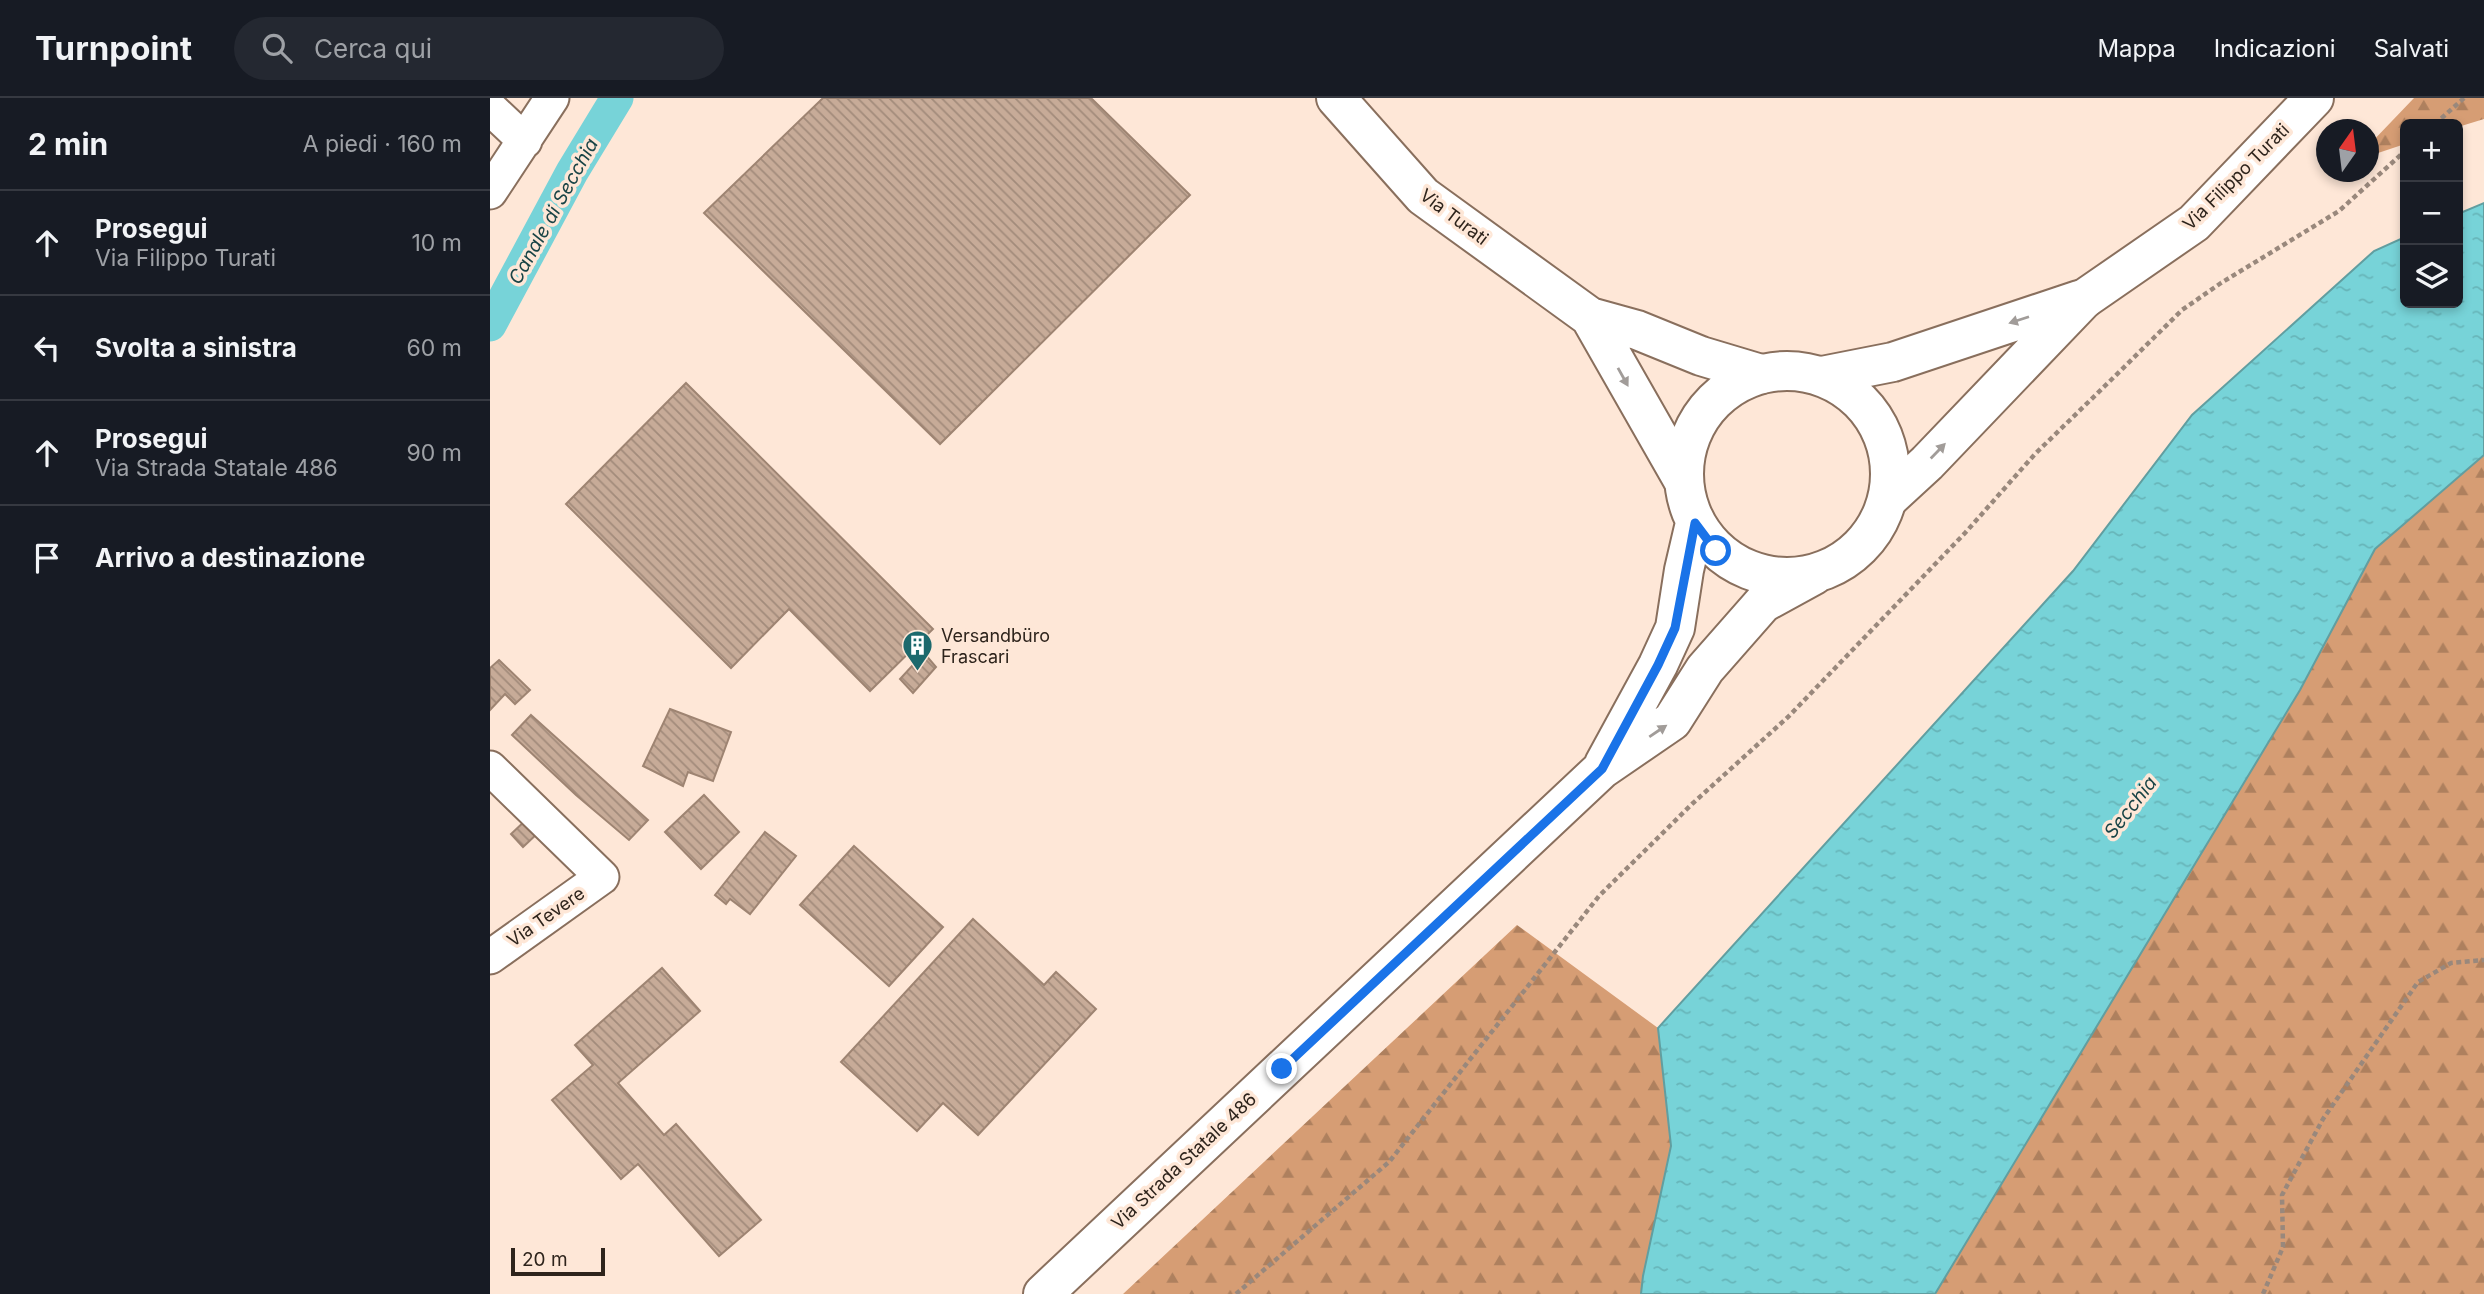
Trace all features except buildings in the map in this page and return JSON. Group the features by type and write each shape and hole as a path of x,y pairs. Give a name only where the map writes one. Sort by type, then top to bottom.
{"main road":[{"name":"Via Turati","path":"1336,98 1423,196 1590,317"},
{"name":"Via Filippo Turati","path":"2084,299 2194,223 2314,98"},
{"path":"1822,376 1894,362 2084,299"},
{"path":"1889,498 1927,463 2084,299"},
{"path":"1590,317 1637,330 1701,356 1761,373"},
{"path":"1590,317 1683,480"},
{"path":"1602,769 1672,722 1705,669 1763,603 1848,559 1874,532 1889,498 1891,467 1885,438 1870,412 1849,390 1822,376 1792,370 1761,373 1739,382 1719,395 1703,413 1691,434 1685,457 1683,480 1687,502 1695,523 1716,551 1746,570 1779,578 1814,575"},
{"path":"1602,769 1675,628 1695,523"},
{"name":"Via Strada Statale 486","path":"1043,1294 1602,769"}],"street":[{"path":"490,192 552,98"},
{"path":"490,108 524,141"},
{"name":"Via Tevere","path":"490,768 602,877 490,957"}],"path":[{"path":"2441,119 2464,98"},
{"path":"1236,1294 1389,1162 1599,896 1692,804 1788,717 1965,533 2035,454 2110,380 2182,310 2339,211 2400,156"},
{"path":"2263,1294 2284,1247 2282,1195 2323,1119 2418,982 2451,963 2484,960"}],"green space":[{"path":"2414,98 2484,98 2484,119 2463,125 2463,119 2400,119 2400,146 2379,153 2379,135"},
{"path":"2484,455 2484,1294 1935,1294 2300,690 2375,549"},
{"path":"1517,925 1658,1028 1672,1146 1641,1294 1123,1294"}],"water":[{"name":"Secchia","path":"2484,203 2484,455 2375,549 2300,690 1935,1294 1641,1294 1671,1146 1658,1028 2073,571 2192,415 2374,251 2400,239 2400,308 2463,308 2463,212"}],"waterway":[{"name":"Canale di Secchia","path":"490,325 572,172 617,98"}],"place":[{"name":"Versandbüro Frascari","path":"918,673"}],"route":[{"path":"1282,1069 1602,769 1675,628 1695,523 1716,551"}]}
